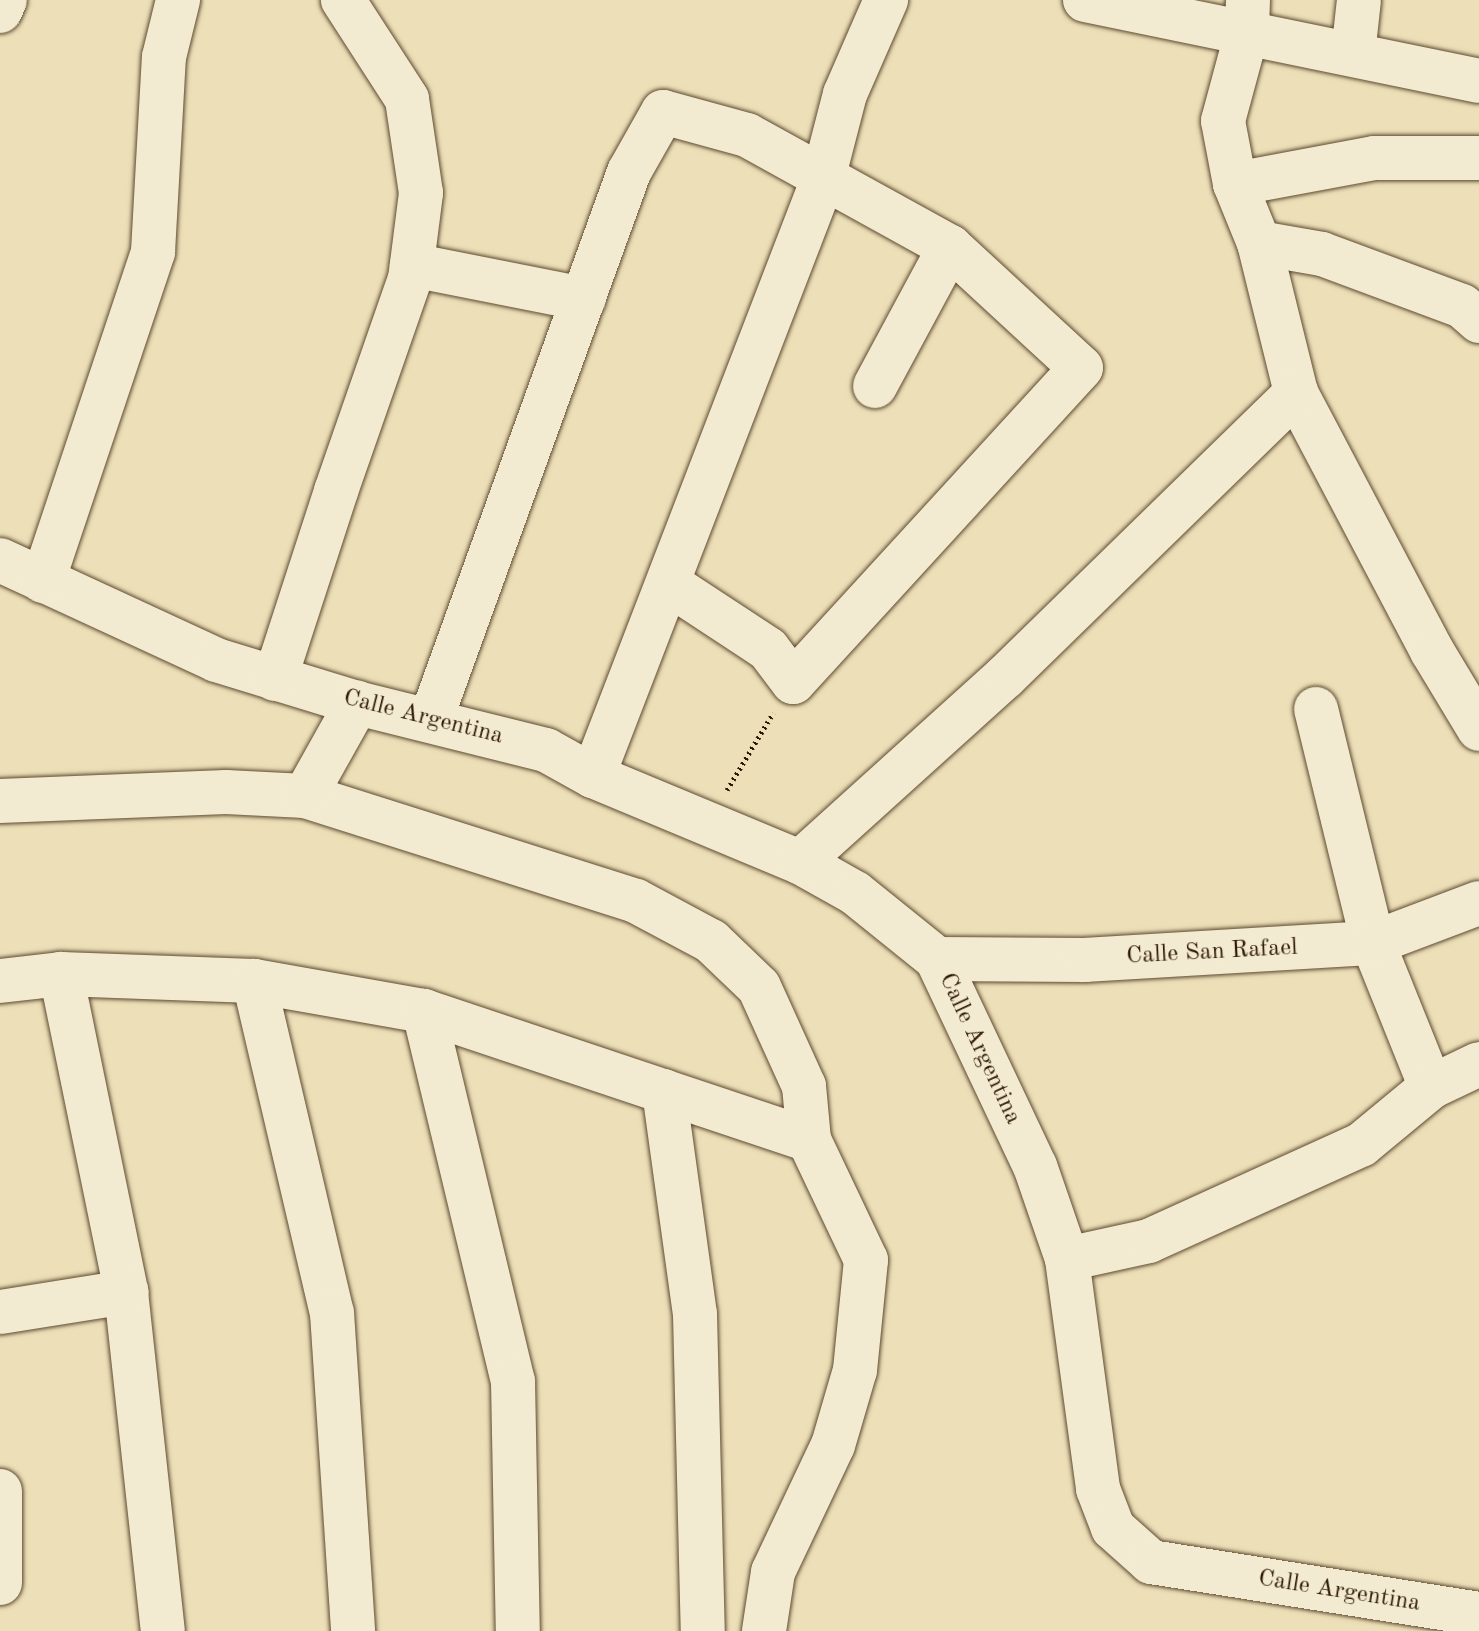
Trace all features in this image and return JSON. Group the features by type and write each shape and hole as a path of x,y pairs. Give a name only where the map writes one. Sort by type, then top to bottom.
{"street":[{"path":"0,11 5,0"},
{"path":"43,581 153,252 164,57 178,0"},
{"path":"275,679 412,265 421,193 407,99 343,0"},
{"path":"593,776 823,179 845,94 886,0"},
{"path":"1085,0 1248,16 1353,54 1478,76"},
{"path":"1353,54 1359,0"},
{"path":"1248,16 1223,121 1235,184 1259,243 1296,393 1432,651 1479,729"},
{"path":"431,719 629,172 663,112 747,135 950,247 1081,368 793,682 768,649 669,584"},
{"path":"1235,184 1374,158 1479,158"},
{"path":"1259,243 1322,254 1462,306 1479,321"},
{"path":"875,386 950,247"},
{"path":"412,265 584,299"},
{"path":"800,862 1005,677 1296,393"},
{"name":"Calle Argentina","path":"0,560 216,660 357,703 546,750 593,776 800,862 855,893 937,959 1035,1166 1067,1259 1098,1489 1113,1528 1151,1562 1479,1614"},
{"path":"305,796 357,703"},
{"path":"1316,709 1373,943 1431,1087"},
{"path":"0,801 226,792 305,796 636,901 711,941 759,987 804,1086 809,1140 866,1260 855,1370 833,1445 773,1572 764,1631"},
{"name":"Calle San Rafael","path":"937,959 1085,960 1373,943 1479,903"},
{"path":"0,981 61,974 254,981 424,1011 809,1140"},
{"path":"61,974 126,1292 163,1631"},
{"path":"254,981 332,1313 353,1631"},
{"path":"424,1011 513,1381 518,1631"},
{"path":"1067,1259 1149,1241 1361,1145 1431,1087 1479,1064"},
{"path":"664,1091 695,1314 703,1631"},
{"path":"0,1312 126,1292"},
{"path":"0,1491 0,1583"}],"path":[{"path":"706,824 793,682"}]}
